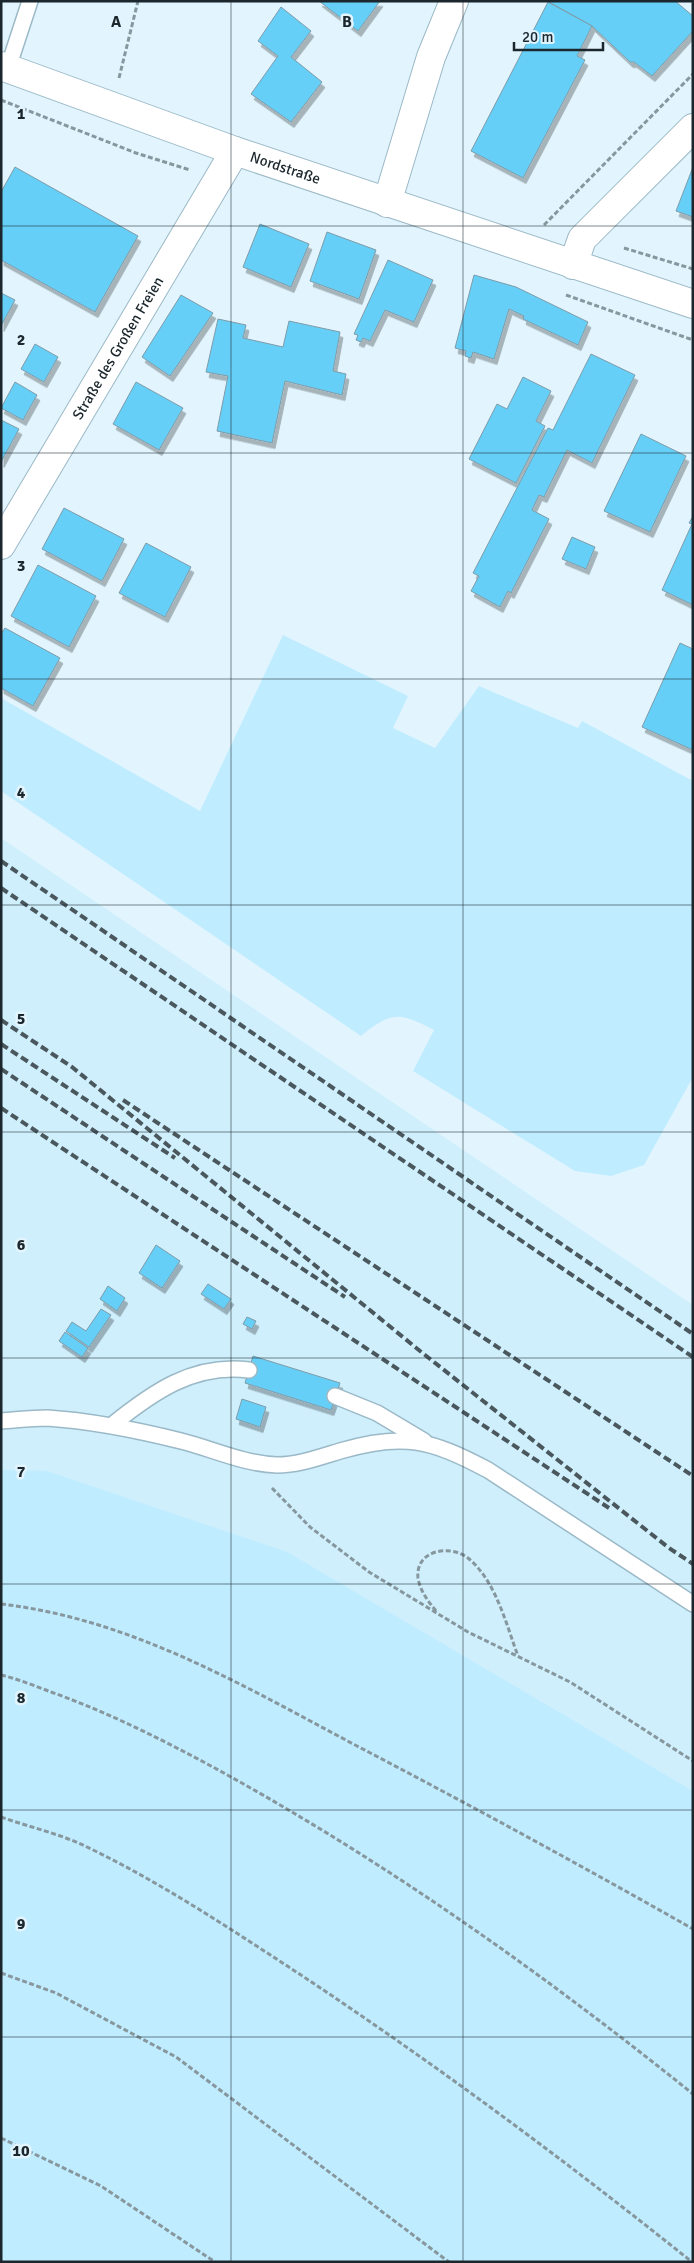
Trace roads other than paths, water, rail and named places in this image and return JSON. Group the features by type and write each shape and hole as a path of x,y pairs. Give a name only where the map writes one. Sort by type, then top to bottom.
{"street":[{"path":"387,203 431,57 454,1"},
{"name":"Nordstraße","path":"4,67 235,151 693,304"},
{"path":"573,264 582,239 693,128"},
{"name":"Straße des Großen Freien","path":"1,545 235,151"}],"lane":[{"path":"4,67 30,1"},
{"path":"112,1425 142,1400 188,1375 234,1368 249,1370"},
{"path":"335,1396 377,1413 426,1442 458,1454 488,1470 693,1604"},
{"path":"1,1421 45,1418 112,1425 183,1442 252,1463 279,1465 302,1462 369,1442 397,1440 426,1442"}],"railway":[{"path":"1,861 693,1334"},
{"path":"1,888 693,1357"},
{"path":"1,1020 72,1067 420,1351 669,1548 693,1564"},
{"path":"1,1044 175,1158"},
{"path":"1,1069 345,1297"},
{"path":"123,1100 693,1476"},
{"path":"1,1108 609,1508"}]}
